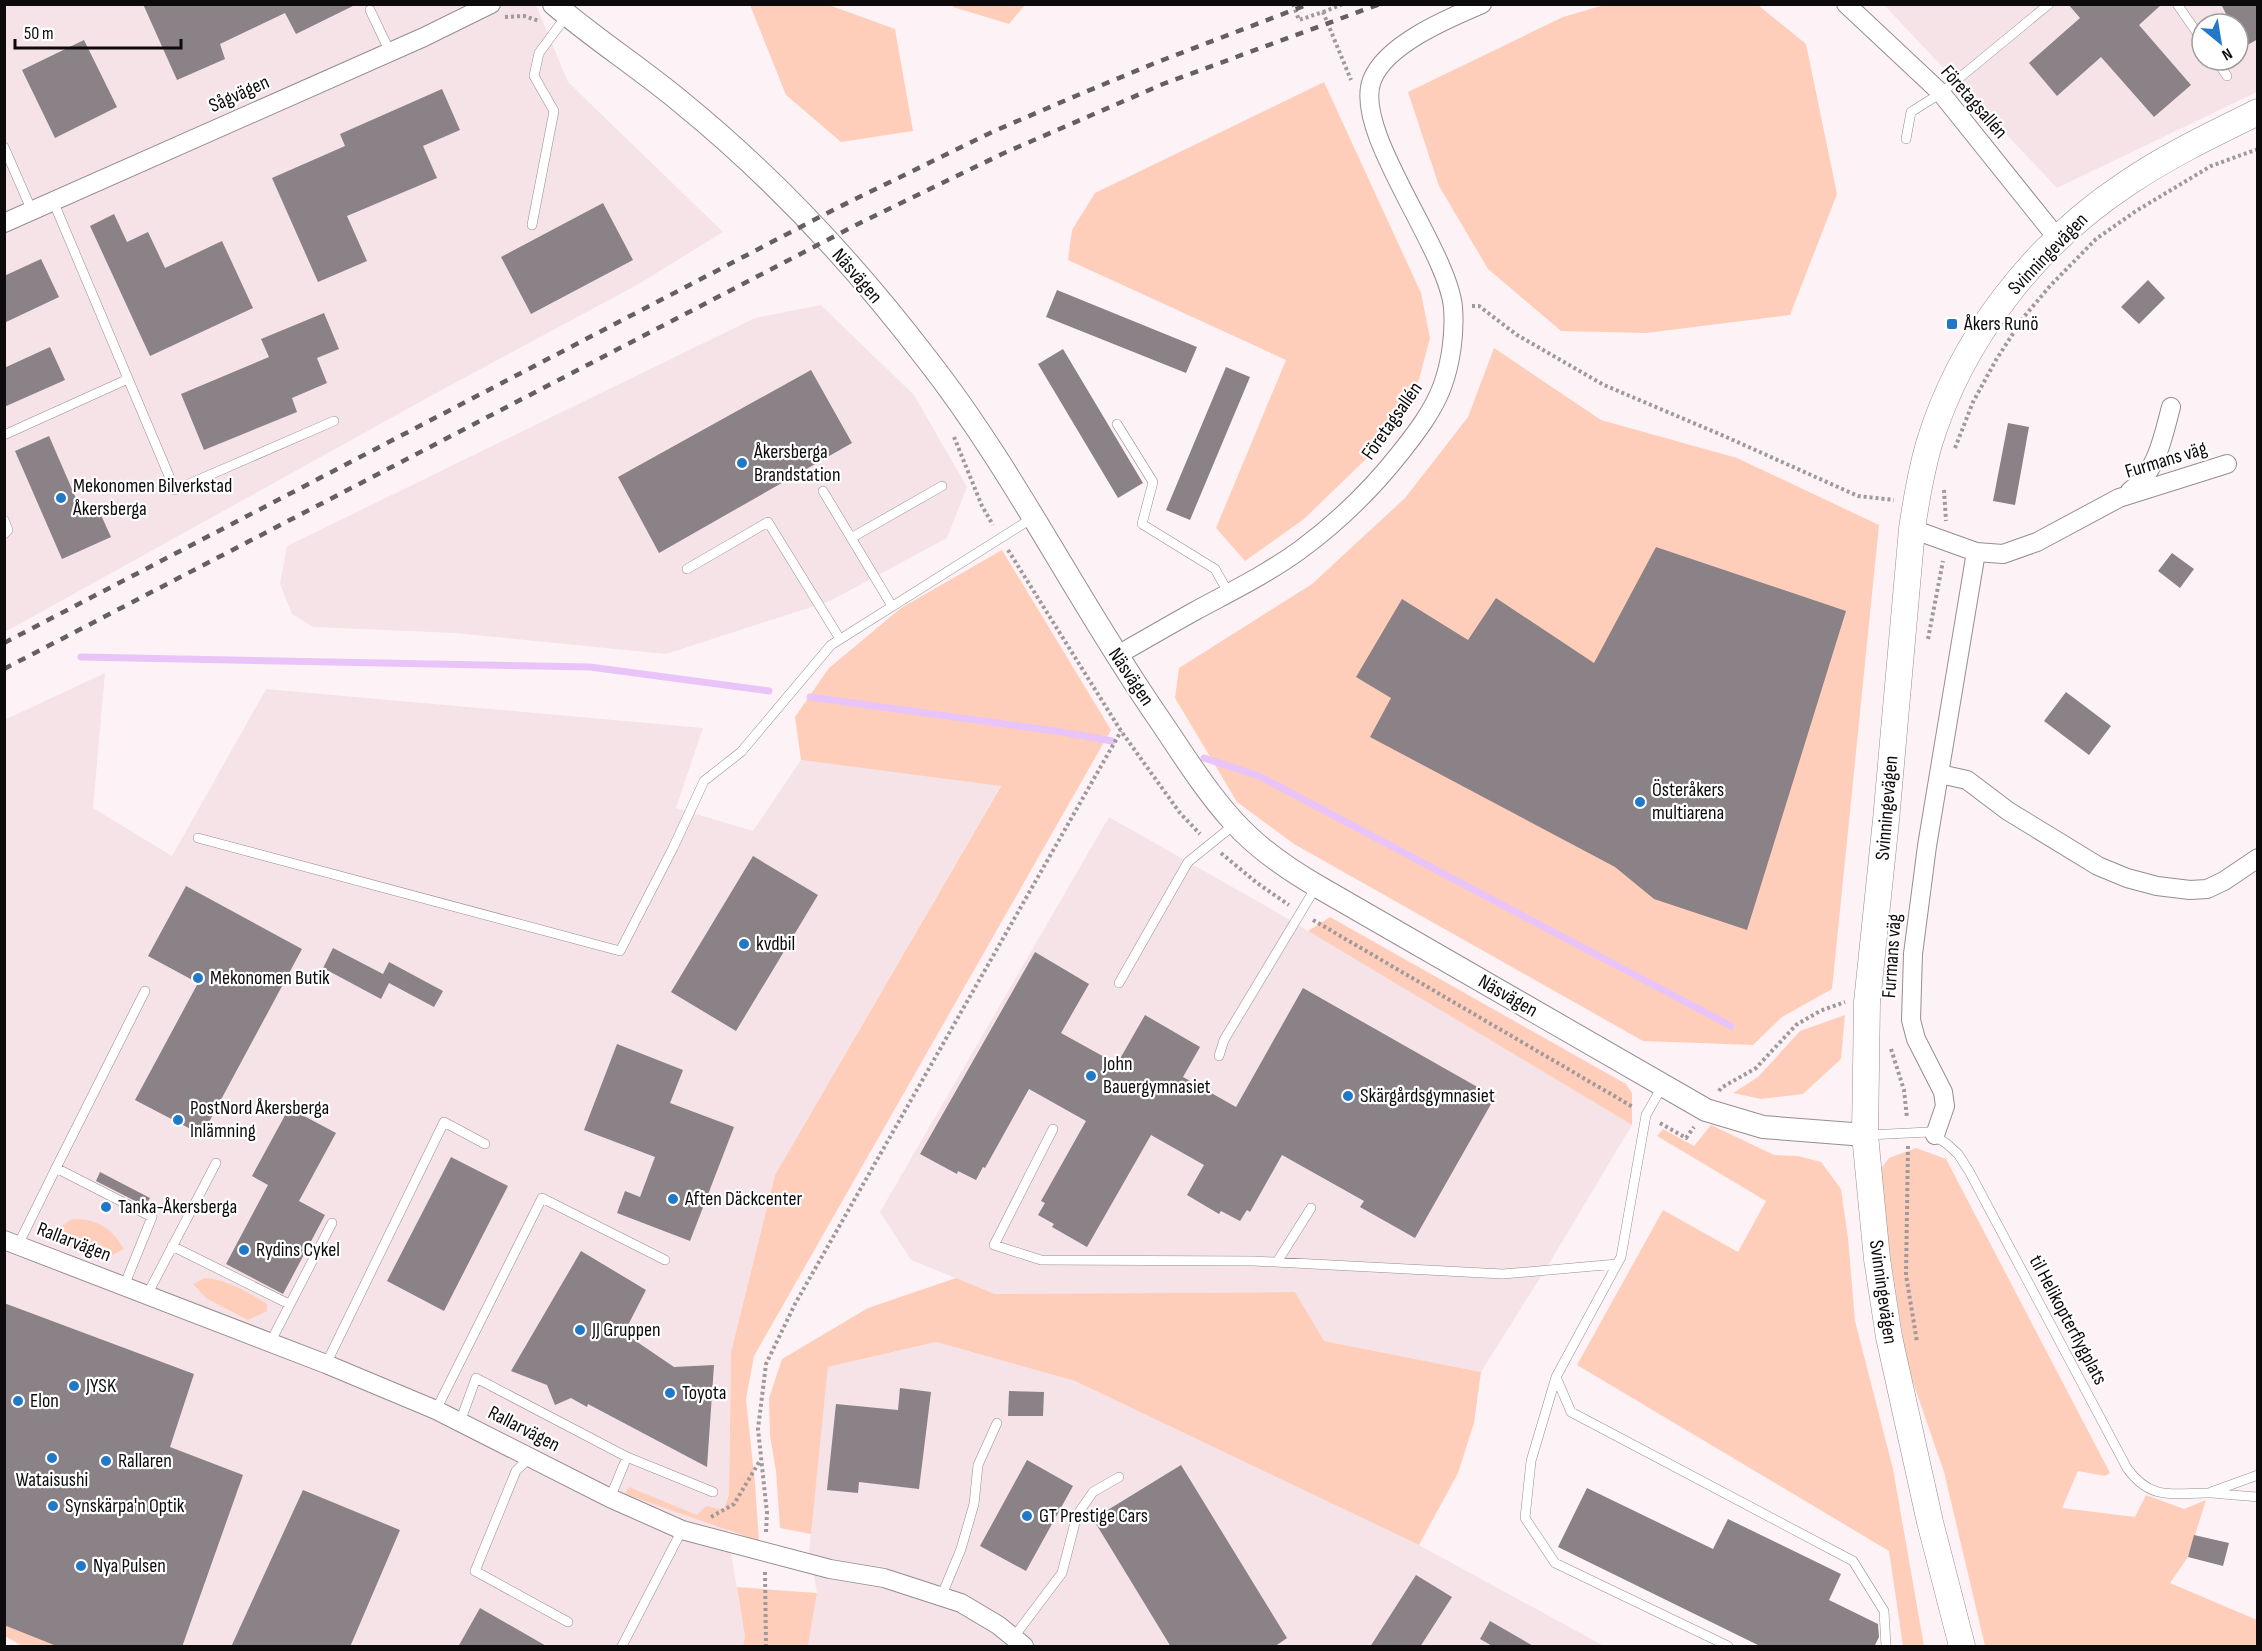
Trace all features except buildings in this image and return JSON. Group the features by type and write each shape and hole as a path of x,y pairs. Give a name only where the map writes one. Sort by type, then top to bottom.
{"main road":[{"name":"Svinningevägen","path":"1962,1647 1930,1522 1889,1337 1876,1259 1865,1135 1867,1002 1912,529 1918,492 1930,443 1948,393 2002,300 2029,269 2085,214 2125,184 2193,145 2258,112"}],"street":[{"name":"Sågvägen","path":"4,223 390,52 491,4"},
{"path":"1370,90 1376,74 1392,54 1459,14 1482,4"},
{"name":"Företagsallén","path":"1846,4 1941,93 2058,239"},
{"name":"Näsvägen","path":"561,10 682,103 767,179 826,241 925,356 1008,474 1116,656 1212,796 1235,824 1267,853 1317,886 1706,1110 1763,1127 1865,1135"},
{"name":"Företagsallén","path":"1116,656 1229,594 1300,550 1334,523 1365,495 1407,444 1442,389 1450,360 1453,306 1444,274 1381,143 1370,108 1370,90"},
{"name":"Furmans väg","path":"1912,529 1948,540 1976,552 2003,554 2026,547 2141,484 2150,470 2162,441 2171,407"},
{"name":"Furmans väg","path":"2119,498 2228,464"},
{"name":"Furmans väg","path":"1935,1135 1945,1106 1943,1092 1916,1039 1911,1020 1911,992 1920,891 1976,552"},
{"path":"1940,774 1967,780 2008,811 2097,866 2127,878 2157,886 2190,890 2207,889 2224,881 2258,858"},
{"name":"Rallarvägen","path":"11,1242 326,1364 436,1410 610,1498 688,1532 830,1569 885,1578 961,1603 998,1625 1018,1642"}],"lane":[{"path":"1906,139 1911,112 1941,93 2049,4"},
{"path":"2177,4 2190,23"},
{"path":"370,10 390,52"},
{"path":"532,225 554,111 534,76 538,53 561,10"},
{"path":"2224,72 2227,76"},
{"path":"4,147 32,211"},
{"path":"53,201 175,490 334,421"},
{"path":"4,435 128,379"},
{"path":"1116,424 1153,482 1142,524 1215,569 1229,594"},
{"path":"851,538 942,486"},
{"path":"823,491 892,606"},
{"path":"198,838 620,951 674,848 704,781 741,752 831,645 1034,517"},
{"path":"4,520 8,530 4,534"},
{"path":"687,569 768,522 840,639"},
{"path":"1119,983 1188,862 1235,824"},
{"path":"1219,1056 1224,1040 1317,886"},
{"path":"11,1242 56,1168 145,991"},
{"path":"1663,1085 1646,1115 1621,1257 1556,1377 1531,1461 1525,1518 1555,1563 1728,1647"},
{"path":"326,1364 444,1122 485,1144"},
{"path":"1053,1129 994,1245 1041,1260 1277,1262 1503,1274 1617,1264"},
{"path":"1865,1135 1929,1132 1935,1135"},
{"name":"til Helikopterflygplats","path":"1935,1135 1958,1155 1969,1171 2121,1458 2136,1481 2148,1489 2181,1496 2209,1493 2258,1497"},
{"path":"147,1295 216,1163"},
{"path":"56,1168 152,1217 124,1286"},
{"path":"436,1410 542,1198 666,1260"},
{"path":"1277,1262 1311,1208"},
{"path":"270,1343 332,1224"},
{"path":"172,1246 290,1304"},
{"path":"1556,1377 1571,1412 1853,1562 1884,1611 1886,1647"},
{"path":"460,1422 476,1378 627,1457 713,1492"},
{"path":"942,1597 961,1549 974,1504 978,1465 997,1423"},
{"path":"530,1457 516,1471 475,1571 568,1622"},
{"path":"610,1498 627,1457"},
{"path":"2209,1493 2258,1474"},
{"path":"1018,1642 1062,1573 1077,1515 1093,1492 1119,1477"},
{"path":"622,1647 688,1532"}],"path":[{"path":"1293,4 1299,20 1343,4"},
{"path":"1323,12 1351,81 1370,90"},
{"path":"1953,454 1973,402 2023,318 2050,286 2096,239 2136,211 2211,166 2258,149"},
{"path":"1453,306 1479,306 1517,335 1604,385 1858,496 1887,498"},
{"path":"1944,488 1948,540"},
{"path":"766,1647 767,1513 758,1429 766,1364 795,1304 1121,731"},
{"path":"1890,1045 1904,1090 1908,1134 1906,1275 1918,1353"},
{"path":"688,1532 734,1504 761,1459"}],"shaded area":[{"path":"954,4 1025,5 1009,24 953,7"},
{"path":"5,5 536,5 568,82 723,232 637,285 438,392 5,632"},
{"path":"750,5 829,5 895,29 913,131 841,142 786,95"},
{"path":"1604,5 1758,5 1806,44 1837,194 1790,315 1646,333 1561,331 1488,269 1439,186 1408,92 1563,17"},
{"path":"1884,5 2257,5 2257,92 2057,188"},
{"path":"1324,82 1421,293 1430,338 1414,398 1367,458 1304,519 1245,561 1216,528 1286,360 1068,260 1072,230 1095,193"},
{"path":"821,305 914,395 967,487 947,538 830,601 666,654 455,633 313,627 292,614 280,584 287,546 755,318"},
{"path":"1494,348 1601,420 1737,458 1879,525 1832,989 1782,1017 1753,1045 1643,1041 1294,844 1237,802 1175,698 1179,668 1312,584 1405,498 1468,417"},
{"path":"1002,550 1111,730 754,1356 746,1399 759,1541 625,1494 629,1487 697,1515 706,1506 724,1510 729,1494 731,1352 775,1175 1001,786 801,760 795,717 829,668 901,608"},
{"path":"105,673 93,808 172,856 266,689 703,728 676,808 753,831 801,760 1001,785 775,1175 731,1352 729,1494 724,1510 745,1637 743,1646 23,1646 5,1636 4,720"},
{"path":"1109,817 1273,910 1632,1125 1481,1372 1323,1341 1295,1292 995,1294 911,1260 880,1212"},
{"path":"1330,917 1626,1084 1632,1093 1632,1125 1308,931"},
{"path":"1845,1015 1841,1059 1803,1094 1761,1099 1733,1093 1758,1077 1800,1031"},
{"path":"1711,1125 1774,1155 1798,1156 1821,1162 1841,1189 1855,1321 1893,1469 1924,1646 1903,1646 1889,1551 1577,1365 1663,1210 1738,1252 1766,1201 1657,1136 1663,1129 1694,1146"},
{"path":"1916,1148 1946,1159 2110,1473 2105,1476 2078,1471 2062,1508 2135,1517 2146,1495 2184,1509 2206,1500 2188,1557 2170,1583 2257,1620 2257,1646 1985,1646 1944,1472 1907,1365 1884,1216 1880,1170 1889,1158"},
{"path":"72,1219 89,1220 109,1230 124,1249 103,1260 63,1245 58,1237 60,1227"},
{"path":"205,1278 221,1281 245,1291 267,1304 267,1311 248,1320 206,1298 193,1284"},
{"path":"956,1278 995,1294 1295,1292 1324,1341 1481,1372 1474,1423 1458,1473 1419,1545 1075,1381 936,1342 828,1367 811,1534 780,1528 776,1471 770,1436 769,1398 782,1359 868,1308"},
{"path":"936,1342 1075,1381 1419,1545 1604,1646 808,1646 817,1593 809,1551 828,1367"},
{"path":"737,1587 817,1593 808,1646 743,1646 745,1637"},
{"path":"5,1625 59,1646 22,1646 5,1636"}],"waterway":[{"path":"81,657 590,667 769,691"},
{"path":"810,697 1112,741"},
{"path":"1204,758 1259,776 1731,1026"}],"railway":[{"path":"4,643 835,209 992,132 1155,63 1309,4"},
{"path":"4,669 856,225 1002,154 1163,84 1380,4"}],"place":[{"name":"Åkers Runö","path":"1952,324"},
{"name":"Åkersberga Brandstation","path":"742,463"},
{"name":"Mekonomen Bilverkstad Åkersberga","path":"61,498"},
{"name":"Österåkers multiarena","path":"1640,802"},
{"name":"kvdbil","path":"744,944"},
{"name":"Mekonomen Butik","path":"198,978"},
{"name":"John Bauergymnasiet","path":"1091,1076"},
{"name":"Skärgårdsgymnasiet","path":"1348,1096"},
{"name":"PostNord Åkersberga Inlämning","path":"178,1120"},
{"name":"Aften Däckcenter","path":"673,1199"},
{"name":"Tanka-Åkersberga","path":"106,1207"},
{"name":"Rydins Cykel","path":"244,1250"},
{"name":"JJ Gruppen","path":"580,1330"},
{"name":"JYSK","path":"74,1386"},
{"name":"Toyota","path":"670,1393"},
{"name":"Elon","path":"18,1401"},
{"name":"Wataisushi","path":"52,1458"},
{"name":"Rallaren","path":"106,1461"},
{"name":"Synskärpa'n Optik","path":"53,1506"},
{"name":"GT Prestige Cars","path":"1027,1516"},
{"name":"Nya Pulsen","path":"81,1566"}]}
